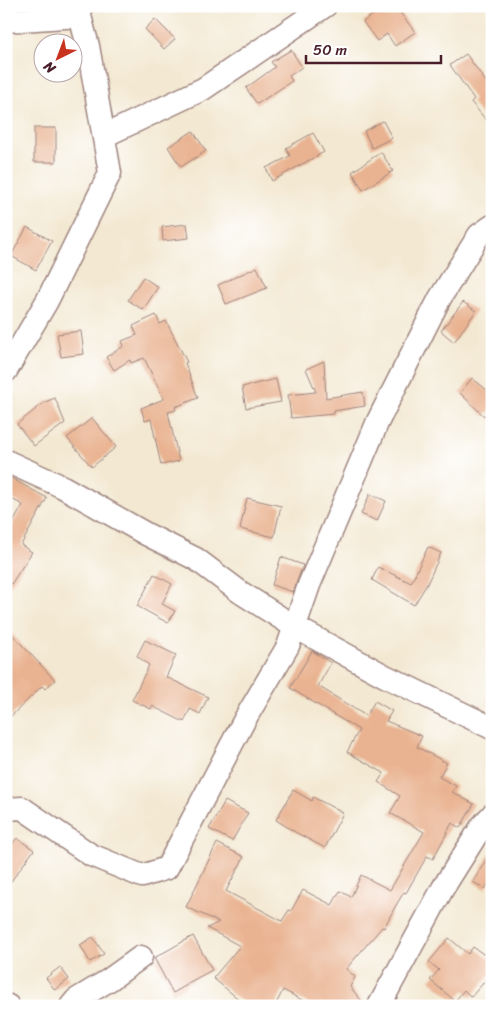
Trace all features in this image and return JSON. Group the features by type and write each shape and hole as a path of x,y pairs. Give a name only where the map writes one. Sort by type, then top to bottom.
{"street":[{"path":"104,136 203,89 325,6"},
{"path":"6,21 80,11 110,173 47,301 6,371"},
{"path":"6,809 22,808 91,856 142,876 167,868 245,719 288,646 309,585 378,421 440,298 479,235 492,226"},
{"path":"6,461 63,487 146,534 196,559 240,592 295,628 385,676 492,728"},
{"path":"379,1006 443,888 482,826 492,815"},
{"path":"71,1006 76,1000 109,980 141,957"}],"building":[{"path":"384,6 395,6 415,32 395,46 387,34 377,41 363,22"},
{"path":"155,19 175,39 164,49 145,29"},
{"path":"291,50 302,67 289,76 292,81 257,104 246,88 275,67 271,62"},
{"path":"466,54 492,90 492,127 471,102 474,99 450,65"},
{"path":"383,121 392,138 372,148 364,131"},
{"path":"34,128 56,128 56,162 34,162"},
{"path":"193,131 206,151 181,167 168,147"},
{"path":"313,133 324,152 272,181 266,168 290,156 286,148"},
{"path":"381,152 393,171 363,190 352,172"},
{"path":"187,224 189,238 163,241 162,227"},
{"path":"27,227 52,241 36,270 11,256"},
{"path":"257,267 267,288 226,304 218,285"},
{"path":"143,277 158,287 143,310 128,300"},
{"path":"463,302 476,311 454,342 441,331"},
{"path":"156,315 160,324 166,321 187,362 185,363 198,398 175,407 176,410 168,412 179,461 161,465 151,419 145,421 141,408 164,399 144,358 131,363 130,360 114,370 106,357 124,346 122,341 137,335 133,326"},
{"path":"81,331 84,354 61,357 57,334"},
{"path":"324,361 326,398 363,392 365,406 334,411 334,414 291,418 288,395 316,392 306,369"},
{"path":"472,378 492,394 492,408 484,416 460,393"},
{"path":"276,379 281,402 246,408 242,387"},
{"path":"55,398 65,423 34,446 17,424 45,402"},
{"path":"92,418 116,447 92,467 67,438"},
{"path":"11,478 47,498 21,545 32,552 6,592 6,535 23,505 6,496 6,487"},
{"path":"370,494 386,501 377,521 361,514"},
{"path":"247,498 281,506 274,537 240,529"},
{"path":"428,547 441,553 427,584 414,605 372,580 378,567 411,583"},
{"path":"281,557 303,565 293,592 272,585"},
{"path":"154,574 172,584 162,604 175,611 168,623 137,606"},
{"path":"6,628 55,680 45,689 42,686 6,721"},
{"path":"145,640 176,655 166,677 208,697 200,714 190,709 184,722 152,706 151,709 132,700 149,665 137,656"},
{"path":"312,651 331,663 318,686 366,716 375,701 392,711 386,721 422,736 417,747 447,763 439,777 456,786 452,792 474,804 460,828 452,823 433,859 427,856 384,928 382,927 346,969 355,977 350,987 366,1006 313,1006 283,990 275,1006 247,1006 213,978 240,946 207,928 219,922 186,907 217,843 244,857 226,891 282,921 289,910 291,911 303,890 332,905 340,891 351,897 361,875 390,890 424,832 390,813 400,796 378,782 384,773 347,752 359,730 290,688"},
{"path":"293,790 312,801 313,797 343,813 325,848 276,820"},
{"path":"225,801 248,813 232,841 209,829"},
{"path":"17,838 34,850 6,888 6,852"},
{"path":"492,850 492,878 485,889 473,882"},
{"path":"193,936 212,970 173,993 154,958"},
{"path":"93,937 104,954 90,962 80,945"},
{"path":"449,938 468,954 473,947 492,960 492,973 471,997 464,990 455,1001 430,980 439,970 429,962"},
{"path":"60,967 69,979 55,990 46,978"}]}
